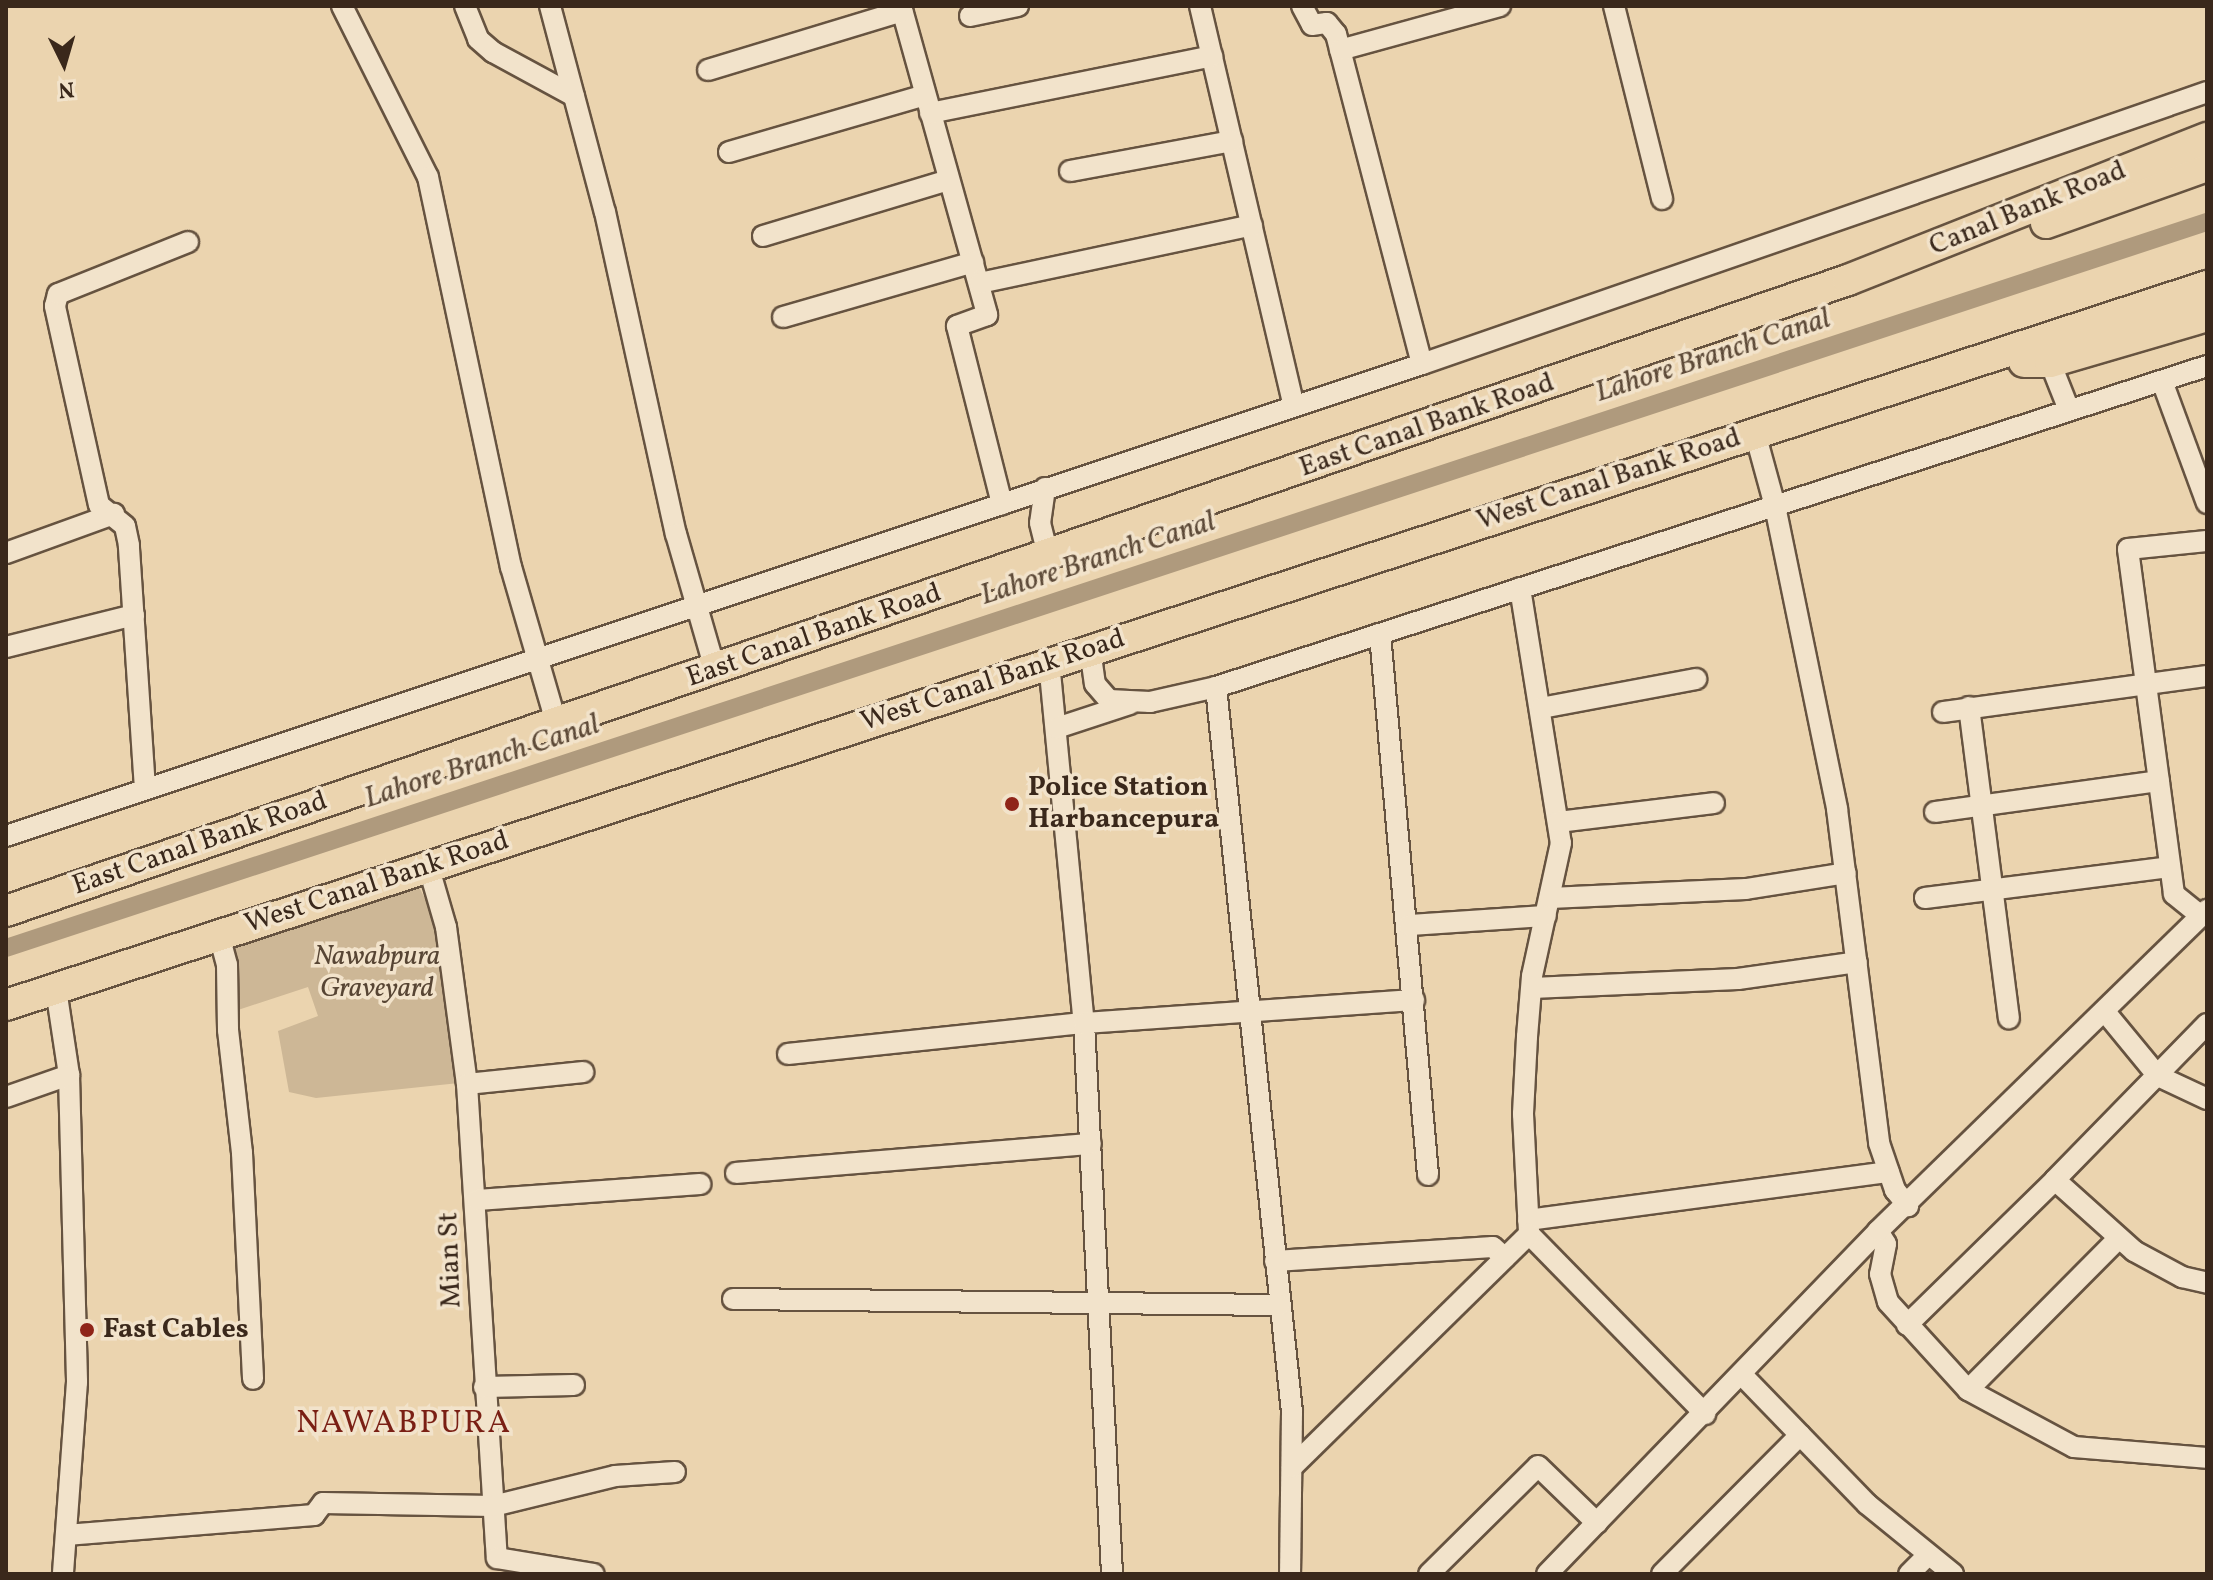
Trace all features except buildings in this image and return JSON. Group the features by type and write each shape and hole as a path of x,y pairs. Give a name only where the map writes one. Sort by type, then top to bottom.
{"highway":[{"name":"Canal Bank Road","path":"1848,280 2207,138"},
{"path":"1848,280 2041,224 2207,166"},
{"name":"East Canal Bank Road","path":"6,911 1848,280"},
{"path":"1982,363 2207,286"},
{"path":"1982,363 2050,362 2207,316"},
{"name":"West Canal Bank Road","path":"6,1005 1049,662 1755,433 1982,363"}],"street":[{"path":"342,6 428,177 534,656 556,722"},
{"path":"465,6 478,39 493,52 574,96"},
{"path":"550,6 693,603 715,669"},
{"path":"970,16 1018,6"},
{"path":"1200,6 1294,406"},
{"path":"1302,6 1312,25 1327,23 1340,50 1422,364"},
{"path":"1340,50 1500,6"},
{"path":"1614,6 1662,199"},
{"path":"708,70 902,8 987,315 957,326 1002,504"},
{"path":"729,152 927,104 1212,56"},
{"path":"6,836 693,603 1422,364 2207,92"},
{"path":"1070,171 1232,141"},
{"path":"763,236 948,180"},
{"path":"980,283 1252,225"},
{"path":"145,789 129,545 125,526 114,514 99,505 55,306 58,294 188,242"},
{"path":"783,317 973,262"},
{"path":"2050,362 2069,410"},
{"path":"1057,728 1133,703 1216,687 2207,366"},
{"path":"2162,381 2207,503"},
{"path":"1755,433 1775,506 1837,809 1879,1143 1889,1172 1908,1206"},
{"path":"1045,488 1040,523 1048,556"},
{"path":"6,553 114,514"},
{"path":"1547,1574 1743,1376 1878,1231 1908,1206 2106,1013 2204,913 2174,894 2143,685 2128,549 2207,541"},
{"path":"1292,1467 1505,1258 1528,1227 1523,1114 1532,988 1561,843 1520,588"},
{"path":"6,647 134,615"},
{"path":"1380,634 1409,925 1428,1175"},
{"path":"1090,649 1101,693 1109,700 1133,703"},
{"path":"1049,662 1084,1023 1102,1307 1112,1574"},
{"path":"1943,712 2207,676"},
{"path":"1541,708 1696,679"},
{"path":"1216,687 1246,1010 1292,1413 1290,1574"},
{"path":"1969,707 2009,1018"},
{"path":"1935,812 2159,781"},
{"path":"1558,822 1714,803"},
{"name":"Mian St","path":"428,865 446,927 467,1084 477,1200 484,1387 497,1558 522,1568 594,1574"},
{"path":"1925,898 2169,867"},
{"path":"1409,925 1548,907 1746,889 1846,873"},
{"path":"219,935 227,965 228,1030 242,1153 253,1379"},
{"path":"1532,988 1738,979 1857,962"},
{"path":"56,989 69,1075 77,1382 63,1574"},
{"path":"788,1054 1084,1023 1414,1000"},
{"path":"2106,1013 2158,1076 2207,1099"},
{"path":"1907,1325 2055,1180 2207,1024"},
{"path":"467,1084 583,1072"},
{"path":"6,1097 69,1075"},
{"path":"736,1173 1091,1144"},
{"path":"1528,1227 1889,1172"},
{"path":"2055,1180 2119,1238 2182,1277 2207,1283"},
{"path":"477,1200 700,1184"},
{"path":"1528,1227 1705,1414"},
{"path":"1878,1231 1888,1254 1880,1274 1882,1291 1907,1325 1968,1390 2074,1447 2207,1458"},
{"path":"1968,1390 2119,1238"},
{"path":"1275,1261 1493,1247 1505,1258"},
{"path":"733,1299 1102,1307 1280,1305"},
{"path":"1743,1376 1927,1556 1953,1574"},
{"path":"484,1387 574,1385"},
{"path":"1662,1574 1800,1435"},
{"path":"1429,1574 1538,1466 1597,1523"},
{"path":"66,1535 314,1515 323,1503 493,1506 615,1476 675,1472"},
{"path":"1909,1574 1927,1556"}],"green space":[{"name":"Nawabpura Graveyard","path":"417,883 440,928 459,1083 316,1098 289,1092 278,1031 318,1016 308,987 238,1010 232,948"}],"waterway":[{"name":"Lahore Branch Canal","path":"6,948 2207,222"}],"place":[{"name":"Police Station Harbancepura","path":"1012,804"},
{"name":"Fast Cables","path":"87,1330"}],"district":[{"name":"NAWABPURA","path":"404,1424"}]}
